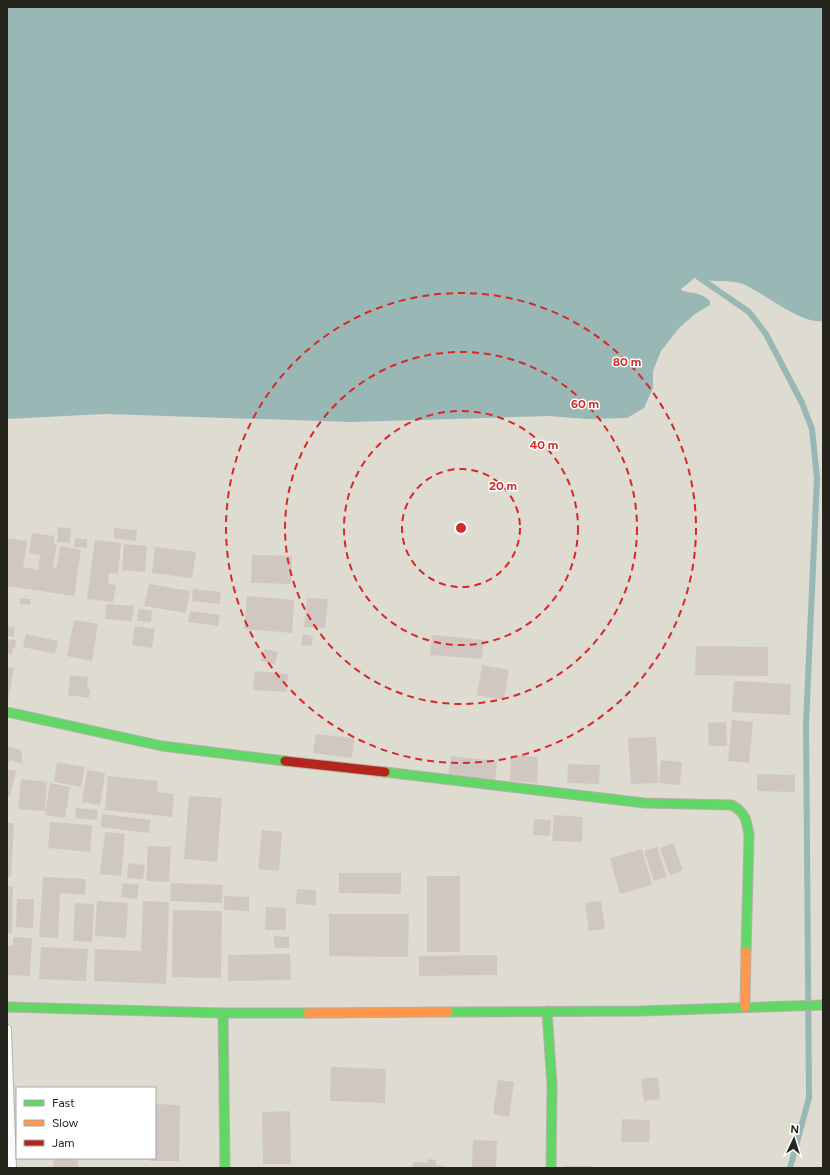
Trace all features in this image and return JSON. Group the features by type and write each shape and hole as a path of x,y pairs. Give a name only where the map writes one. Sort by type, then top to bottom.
{"street":[{"path":"7,712 162,746 644,803 732,805 741,810 747,819 749,836 744,1007"},
{"path":"7,1008 223,1013 641,1011 823,1005"},
{"path":"547,1011 552,1085 551,1168"},
{"path":"223,1013 225,1168"}],"lane":[{"path":"7,1029 12,1168"}],"water":[{"path":"7,7 823,7 823,321 814,321 794,314 745,285 733,282 702,279 697,276 681,289 683,291 704,296 710,301 710,305 695,314 679,328 661,351 653,371 653,388 644,408 627,418 587,419 548,416 351,422 105,414 7,419"}],"building":[{"path":"58,527 71,528 70,543 57,542"},
{"path":"114,528 137,530 136,541 114,538"},
{"path":"32,533 54,536 54,543 57,544 53,568 56,569 60,546 81,550 74,596 7,586 7,538 27,541 23,567 38,570 40,555 29,553"},
{"path":"75,538 87,539 87,548 74,547"},
{"path":"95,540 121,543 118,574 109,573 108,584 116,585 113,602 87,599"},
{"path":"124,544 147,546 145,572 122,570"},
{"path":"155,547 196,552 192,578 152,573"},
{"path":"252,555 292,556 291,584 251,583"},
{"path":"149,584 190,591 186,613 144,606"},
{"path":"193,589 221,592 220,604 192,601"},
{"path":"247,596 294,600 292,633 244,629"},
{"path":"20,598 31,599 30,605 20,604"},
{"path":"307,598 328,599 325,628 304,627"},
{"path":"106,604 134,606 132,621 105,619"},
{"path":"138,609 152,610 151,622 137,621"},
{"path":"190,611 220,615 218,626 188,622"},
{"path":"74,620 98,624 92,661 67,656"},
{"path":"7,626 15,627 14,637 7,636"},
{"path":"135,626 155,629 152,648 132,645"},
{"path":"26,634 58,641 55,654 23,647"},
{"path":"303,634 313,636 312,646 301,645"},
{"path":"432,635 484,640 482,659 430,655"},
{"path":"7,639 16,640 15,648 13,648 12,654 7,654"},
{"path":"696,646 768,647 768,676 695,675"},
{"path":"264,649 278,652 275,664 261,661"},
{"path":"482,665 509,670 504,700 477,695"},
{"path":"7,667 14,668 8,702 7,702"},
{"path":"255,671 288,674 286,692 253,690"},
{"path":"70,675 88,677 87,689 90,689 89,698 68,695"},
{"path":"734,681 791,684 790,715 732,712"},
{"path":"732,720 753,722 749,763 728,761"},
{"path":"726,722 727,746 709,746 708,723"},
{"path":"316,734 354,738 352,758 313,753"},
{"path":"656,737 658,783 631,784 628,738"},
{"path":"7,746 21,750 23,764 10,760 7,767"},
{"path":"511,755 538,757 537,783 510,781"},
{"path":"451,756 497,761 495,781 448,776"},
{"path":"661,760 682,762 680,785 659,783"},
{"path":"57,762 85,767 81,787 54,782"},
{"path":"568,764 600,765 599,784 567,783"},
{"path":"7,769 16,771 10,797 7,796"},
{"path":"87,770 105,773 100,805 82,802"},
{"path":"757,774 795,775 795,792 757,791"},
{"path":"108,776 158,781 157,792 174,794 172,817 105,810"},
{"path":"21,779 47,782 45,811 18,809"},
{"path":"50,783 70,787 65,818 45,815"},
{"path":"189,796 222,798 217,862 184,859"},
{"path":"76,808 98,810 97,820 75,818"},
{"path":"102,814 151,820 149,833 101,827"},
{"path":"554,815 583,817 582,842 552,841"},
{"path":"534,819 551,820 550,836 533,835"},
{"path":"50,822 92,825 90,852 48,848"},
{"path":"7,823 14,823 11,877 7,877"},
{"path":"262,830 282,832 279,871 258,869"},
{"path":"105,832 125,834 121,876 100,874"},
{"path":"673,843 683,870 670,876 660,848"},
{"path":"148,846 171,847 169,882 146,881"},
{"path":"657,847 667,877 654,881 644,851"},
{"path":"642,849 652,885 620,894 610,858"},
{"path":"128,863 145,865 143,879 127,878"},
{"path":"339,873 401,873 401,894 339,893"},
{"path":"427,876 460,876 460,952 427,952"},
{"path":"43,877 86,879 85,895 60,893 58,938 39,937"},
{"path":"123,883 139,885 137,899 121,897"},
{"path":"171,883 223,885 222,903 170,901"},
{"path":"7,886 13,886 12,933 7,933"},
{"path":"297,889 316,890 316,905 296,904"},
{"path":"224,896 249,897 249,911 224,910"},
{"path":"17,899 34,899 33,928 16,927"},
{"path":"97,901 128,903 126,938 95,936"},
{"path":"143,901 169,902 166,984 94,981 95,949 141,951"},
{"path":"601,901 605,929 589,931 585,903"},
{"path":"75,903 94,904 92,942 73,941"},
{"path":"266,907 286,908 286,930 265,930"},
{"path":"173,910 222,911 221,978 172,977"},
{"path":"329,914 409,914 408,957 329,956"},
{"path":"274,936 289,937 289,948 274,948"},
{"path":"13,937 32,938 30,976 7,975 7,946 13,946"},
{"path":"41,947 88,949 86,981 39,979"},
{"path":"290,954 291,980 228,981 228,955"},
{"path":"497,955 497,975 419,976 419,956"},
{"path":"331,1067 386,1069 385,1103 330,1101"},
{"path":"658,1077 660,1099 644,1101 641,1079"},
{"path":"498,1080 514,1082 509,1117 493,1114"},
{"path":"156,1104 180,1105 179,1161 150,1161 150,1159 156,1159"},
{"path":"290,1111 291,1164 263,1164 262,1112"},
{"path":"622,1119 650,1120 649,1142 621,1142"},
{"path":"473,1140 497,1141 496,1168 472,1168"},
{"path":"54,1159 78,1159 78,1168 53,1168"},
{"path":"428,1159 436,1160 436,1165 451,1168 412,1168 413,1162 427,1163"},
{"path":"564,1166 593,1166 593,1168 564,1168"}],"waterway":[{"path":"697,276 749,312 766,334 802,403 812,429 817,478 806,724 809,1098 790,1168"}],"traffic: fast":[{"path":"7,712 162,746 285,761"},
{"path":"385,772 644,803 732,805 743,814 749,836 746,952"},
{"path":"448,1012 641,1011 823,1005"},
{"path":"7,1007 223,1013 308,1013"},
{"path":"547,1011 552,1085 551,1168"},
{"path":"223,1013 225,1168"}],"traffic: slow":[{"path":"745,1007 746,952"},
{"path":"308,1013 448,1012"}],"traffic: jam":[{"path":"285,761 385,772"}]}
